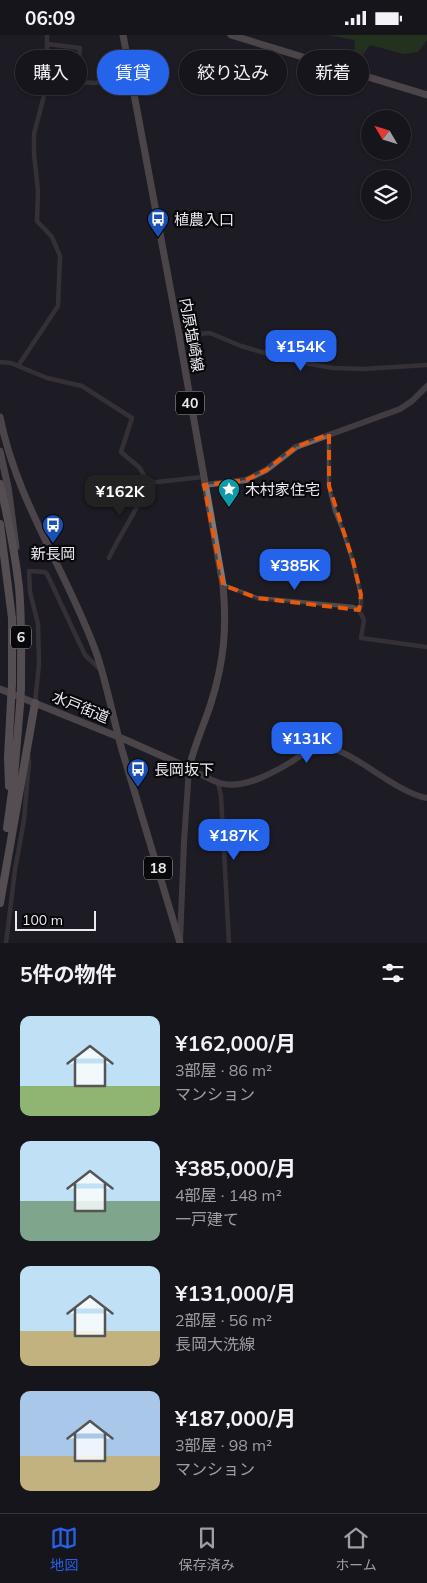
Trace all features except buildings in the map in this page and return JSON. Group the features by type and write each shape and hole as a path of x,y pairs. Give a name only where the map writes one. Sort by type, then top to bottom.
{"highway":[{"name":"6","path":"0,484 19,587 21,623 20,705 14,777 0,892"},
{"name":"6","path":"0,524 12,618 12,684 8,757 10,801"},
{"path":"0,903 35,703"}],"main road":[{"name":"内原塩崎線","path":"123,35 126,50"},
{"path":"231,35 427,95"},
{"name":"内原塩崎線","path":"133,95 179,335 202,477 223,585 226,624 221,665 211,704 189,768"},
{"path":"0,420 24,491 80,615 102,670 119,737 189,768"},
{"path":"0,451 8,487 15,536 19,587"},
{"name":"水戸街道","path":"0,689 119,737 180,943"}],"street":[{"path":"47,35 47,50"},
{"path":"47,44 80,48 80,50"},
{"path":"18,366 58,306 60,256 52,237 37,221 38,191 34,154 35,128 44,95"},
{"path":"179,335 210,333 241,346 289,360 333,368 363,369 427,365"},
{"path":"0,361 48,378 82,386 132,418 122,452 140,468 148,483 141,502 119,536 109,558"},
{"path":"204,485 246,480 266,470 296,447 400,409 412,401 427,385"},
{"path":"329,434 329,486 335,511 353,561 361,595 361,607 359,610"},
{"path":"148,483 202,477"},
{"path":"35,703 38,664 38,624 30,592 29,571 45,572 47,574 86,655 102,670"},
{"path":"223,585 256,598 353,607 359,610 364,620 361,638 427,647"},
{"path":"180,943 189,768 218,782 231,785 250,782 285,765 308,751 322,747 338,751 406,791 427,798"},
{"path":"6,943 15,870 24,820 29,762 26,749"},
{"path":"218,782 221,796 229,943"},
{"path":"171,914 177,915 182,912"}],"highlighted area":[{"path":"329,434 329,486 353,561 361,595 359,610 257,598 223,585 204,485 246,480 266,470 296,447"}],"green space":[{"path":"328,35 427,35 427,40 418,52 404,54 370,45 367,50 354,50 355,40"}],"place":[{"name":"植農入口","path":"158,238"},
{"name":"木村家住宅","path":"229,508"},
{"name":"新長岡","path":"53,544"},
{"name":"長岡坂下","path":"138,788"}]}
